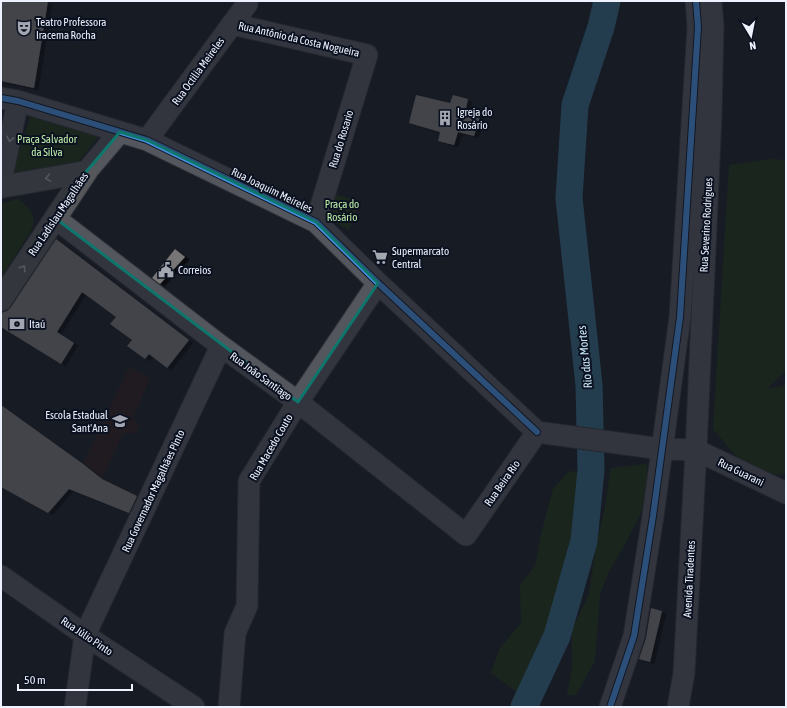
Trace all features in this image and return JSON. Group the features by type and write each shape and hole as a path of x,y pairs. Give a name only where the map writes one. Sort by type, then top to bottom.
{"main road":[{"path":"1,187 86,172"},
{"name":"Rua Ladislau Magalhães","path":"1,300 86,172"}],"street":[{"name":"Rua Octilia Meireles","path":"147,140 247,4 246,1"},
{"path":"610,707 634,636 653,516 680,317 698,27 696,1"},
{"name":"Rua Severino Rodrigues","path":"696,450 711,116 713,26 711,1"},
{"name":"Rua Antônio da Costa Nogueira","path":"232,24 367,55"},
{"name":"Rua do Rosario","path":"316,222 367,55"},
{"path":"1,180 10,100"},
{"name":"Rua Joaquim Meireles","path":"10,100 147,140 316,222 378,283 537,432"},
{"name":"Rua Ladislau Magalhães","path":"86,172 120,132"},
{"name":"Rua João Santiago","path":"56,218 220,346 298,402 466,535"},
{"name":"Rua Macedo Couto","path":"229,707 235,633 247,606 250,481 298,402 378,283"},
{"name":"Rua Governador Magalhães Pinto","path":"75,707 85,635 220,346"},
{"path":"537,432 662,449 696,450"},
{"name":"Rua Beira Rio","path":"466,535 537,432"},
{"name":"Rua Guarani","path":"696,450 786,493"},
{"name":"Avenida Tiradentes","path":"678,707 684,673 696,450"},
{"name":"Rua Júlio Pinto","path":"1,576 85,635 194,707"}],"highlighted area":[{"path":"120,132 147,140 316,222 378,283 298,402 55,218 86,172"}],"shaded area":[{"name":"Escola Estadual Sant'Ana","path":"129,367 150,378 132,419 140,424 136,433 123,433 102,479 83,464"}],"green space":[{"name":"Praça Salvador da Silva","path":"31,115 99,136 76,165 11,177"},
{"path":"772,159 786,160 786,370 767,389 786,385 786,474 760,476 741,462 713,429 729,165"},
{"name":"Praça do Rosário","path":"335,194 359,201 349,230 323,216"},
{"path":"18,199 33,215 34,219 32,229 1,278 1,203"},
{"path":"647,464 648,484 644,507 609,571 600,594 595,661 576,695 567,695 572,667 572,630 589,594 611,468"},
{"path":"569,471 583,473 574,541 539,657 521,695 491,673 500,648 521,623 520,585 535,566 541,534 553,489"}],"building":[{"name":"Teatro Professora Iracema Rocha","path":"1,1 48,1 34,88 1,81"},
{"name":"Igreja do Rosário","path":"416,95 450,103 453,95 468,99 466,108 481,113 474,136 458,132 454,145 438,141 440,132 409,123"},
{"path":"56,239 189,340 167,368 149,354 145,359 127,346 132,340 110,324 116,317 82,292 57,332 74,343 61,364 1,327 1,315 11,307"},
{"name":"Correios","path":"175,249 185,257 160,284 152,278"},
{"path":"1,405 102,479 137,496 129,513 69,489 48,513 1,487"},
{"path":"651,608 662,611 650,662 639,659 646,638"}],"waterway":[{"name":"Rio das Mortes","path":"524,707 557,636 584,541 591,470 589,385 569,198 575,105 601,27 607,1"}],"cycle path":[{"path":"610,707 634,636 653,516 680,317 698,27 696,1"},
{"path":"1,98 18,101 147,140 316,222 378,283 537,432"}],"place":[{"name":"Teatro Professora Iracema Rocha","path":"24,28"},
{"name":"Igreja do Rosário","path":"445,118"},
{"name":"Supermarcato Central","path":"380,257"},
{"name":"Correios","path":"166,270"},
{"name":"Itaú","path":"17,324"},
{"name":"Escola Estadual Sant'Ana","path":"120,421"}]}
